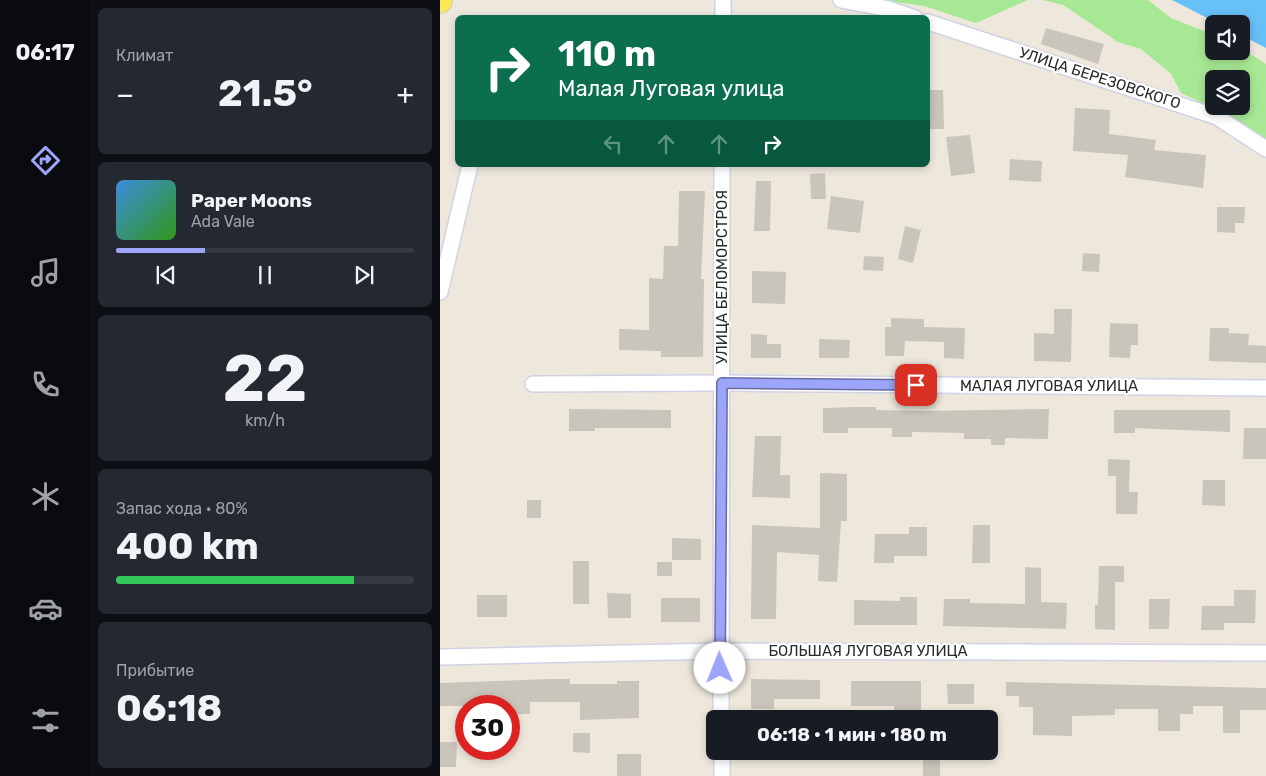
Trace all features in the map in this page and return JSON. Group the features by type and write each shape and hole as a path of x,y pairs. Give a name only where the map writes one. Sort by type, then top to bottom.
{"street":[{"path":"723,0 723,15"},
{"path":"841,0 889,9 906,15"},
{"name":"УЛИЦА БЕРЕЗОВСКОГО","path":"930,23 1217,117 1266,149"},
{"path":"440,292 470,167"},
{"name":"УЛИЦА БЕЛОМОРСТРОЯ","path":"721,710 722,167"},
{"name":"МАЛАЯ ЛУГОВАЯ УЛИЦА","path":"533,384 722,383 1266,388"},
{"name":"БОЛЬШАЯ ЛУГОВАЯ УЛИЦА","path":"440,656 720,651 1266,653"},
{"path":"722,760 722,776"}],"green space":[{"path":"881,0 1028,0 976,23 924,6"},
{"path":"1043,0 1148,0 1171,18 1205,31 1205,60 1250,60 1250,54 1266,64 1266,140 1228,115 1250,115 1250,70 1205,70 1205,104 1181,93 1171,74 1141,49 1118,42 1063,5"}],"water":[{"path":"1172,0 1266,0 1266,48 1250,40 1250,15 1205,15 1205,17"}],"building":[{"path":"1046,28 1104,44 1098,64 1041,44"},
{"path":"930,90 943,90 944,129 930,129"},
{"path":"1075,108 1110,110 1109,134 1156,140 1154,150 1206,155 1203,188 1125,177 1128,155 1073,151"},
{"path":"970,135 975,173 951,176 946,137"},
{"path":"1010,159 1042,161 1041,182 1009,180"},
{"path":"825,173 826,199 811,199 810,174"},
{"path":"756,181 771,181 770,231 754,231"},
{"path":"679,191 705,191 701,279 704,279 703,357 661,357 661,351 619,350 619,329 649,330 649,278 663,279 664,246 678,246"},
{"path":"831,196 864,201 860,233 827,229"},
{"path":"1217,207 1245,207 1244,223 1235,223 1235,233 1217,232"},
{"path":"905,226 921,230 913,263 898,259"},
{"path":"1083,253 1100,254 1099,272 1082,271"},
{"path":"864,256 884,257 883,271 863,270"},
{"path":"752,271 786,272 785,304 752,303"},
{"path":"1054,309 1072,309 1071,362 1034,361 1034,333 1054,334"},
{"path":"891,318 924,319 924,327 965,328 964,359 944,358 944,342 905,341 904,356 885,356 885,327 891,327"},
{"path":"1110,323 1138,324 1138,345 1131,345 1130,358 1109,357"},
{"path":"1210,328 1229,328 1229,333 1249,334 1248,345 1266,346 1266,363 1209,361"},
{"path":"751,334 767,335 767,344 781,344 781,358 751,358"},
{"path":"819,339 850,340 849,358 819,358"},
{"path":"876,407 876,410 923,411 1049,409 1048,439 1005,438 1005,445 991,445 991,439 964,439 964,433 912,432 912,437 892,437 892,428 848,428 848,433 823,433 823,408"},
{"path":"569,409 671,410 671,428 595,428 595,431 569,431"},
{"path":"1114,410 1230,410 1230,432 1135,428 1135,433 1114,433"},
{"path":"1244,428 1266,428 1266,459 1243,459"},
{"path":"755,436 781,436 780,475 790,475 790,498 752,497"},
{"path":"1108,459 1130,460 1129,492 1138,492 1137,514 1116,514 1116,476 1108,476"},
{"path":"820,473 847,474 847,521 841,521 837,582 818,581 819,555 777,552 776,619 751,619 752,525 820,528"},
{"path":"1203,480 1225,480 1225,506 1202,505"},
{"path":"527,500 541,500 541,518 527,518"},
{"path":"973,525 990,525 990,563 972,563"},
{"path":"909,527 927,527 927,556 894,556 894,563 874,563 875,534 909,534"},
{"path":"672,538 701,539 701,560 672,560"},
{"path":"573,561 589,561 589,604 573,604"},
{"path":"657,562 672,562 672,576 657,576"},
{"path":"1099,566 1124,566 1124,582 1115,582 1115,630 1095,629 1095,605 1098,605"},
{"path":"1025,567 1041,568 1041,602 1067,603 1066,629 943,626 944,599 970,599 970,603 1025,604"},
{"path":"1234,590 1256,590 1255,623 1224,623 1224,630 1201,630 1202,606 1234,606"},
{"path":"607,593 631,594 631,618 608,618"},
{"path":"477,595 507,595 507,617 477,617"},
{"path":"900,597 917,597 917,625 854,625 854,600 900,601"},
{"path":"661,598 700,598 700,622 661,622"},
{"path":"1149,599 1170,599 1169,629 1149,629"},
{"path":"549,679 570,679 570,684 617,684 617,681 639,681 639,718 580,720 580,702 530,702 530,714 520,714 520,695 455,695 455,706 440,706 440,683"},
{"path":"751,679 820,680 820,699 774,699 774,709 751,709"},
{"path":"851,681 921,681 921,710 894,710 894,706 851,706"},
{"path":"1006,682 1266,688 1266,710 1240,710 1240,733 1223,733 1223,706 1193,706 1193,714 1180,714 1180,731 1158,731 1158,709 1115,709 1115,715 1072,716 1072,736 1033,735 1033,707 1019,707 1019,696 1006,696"},
{"path":"947,684 974,684 974,704 948,704"},
{"path":"573,733 590,733 590,753 573,752"},
{"path":"440,742 455,742 456,767 440,767"},
{"path":"617,754 641,754 641,776 617,776"},
{"path":"923,760 940,760 940,776 923,776"}],"route":[{"path":"720,668 722,383 916,385"}]}
